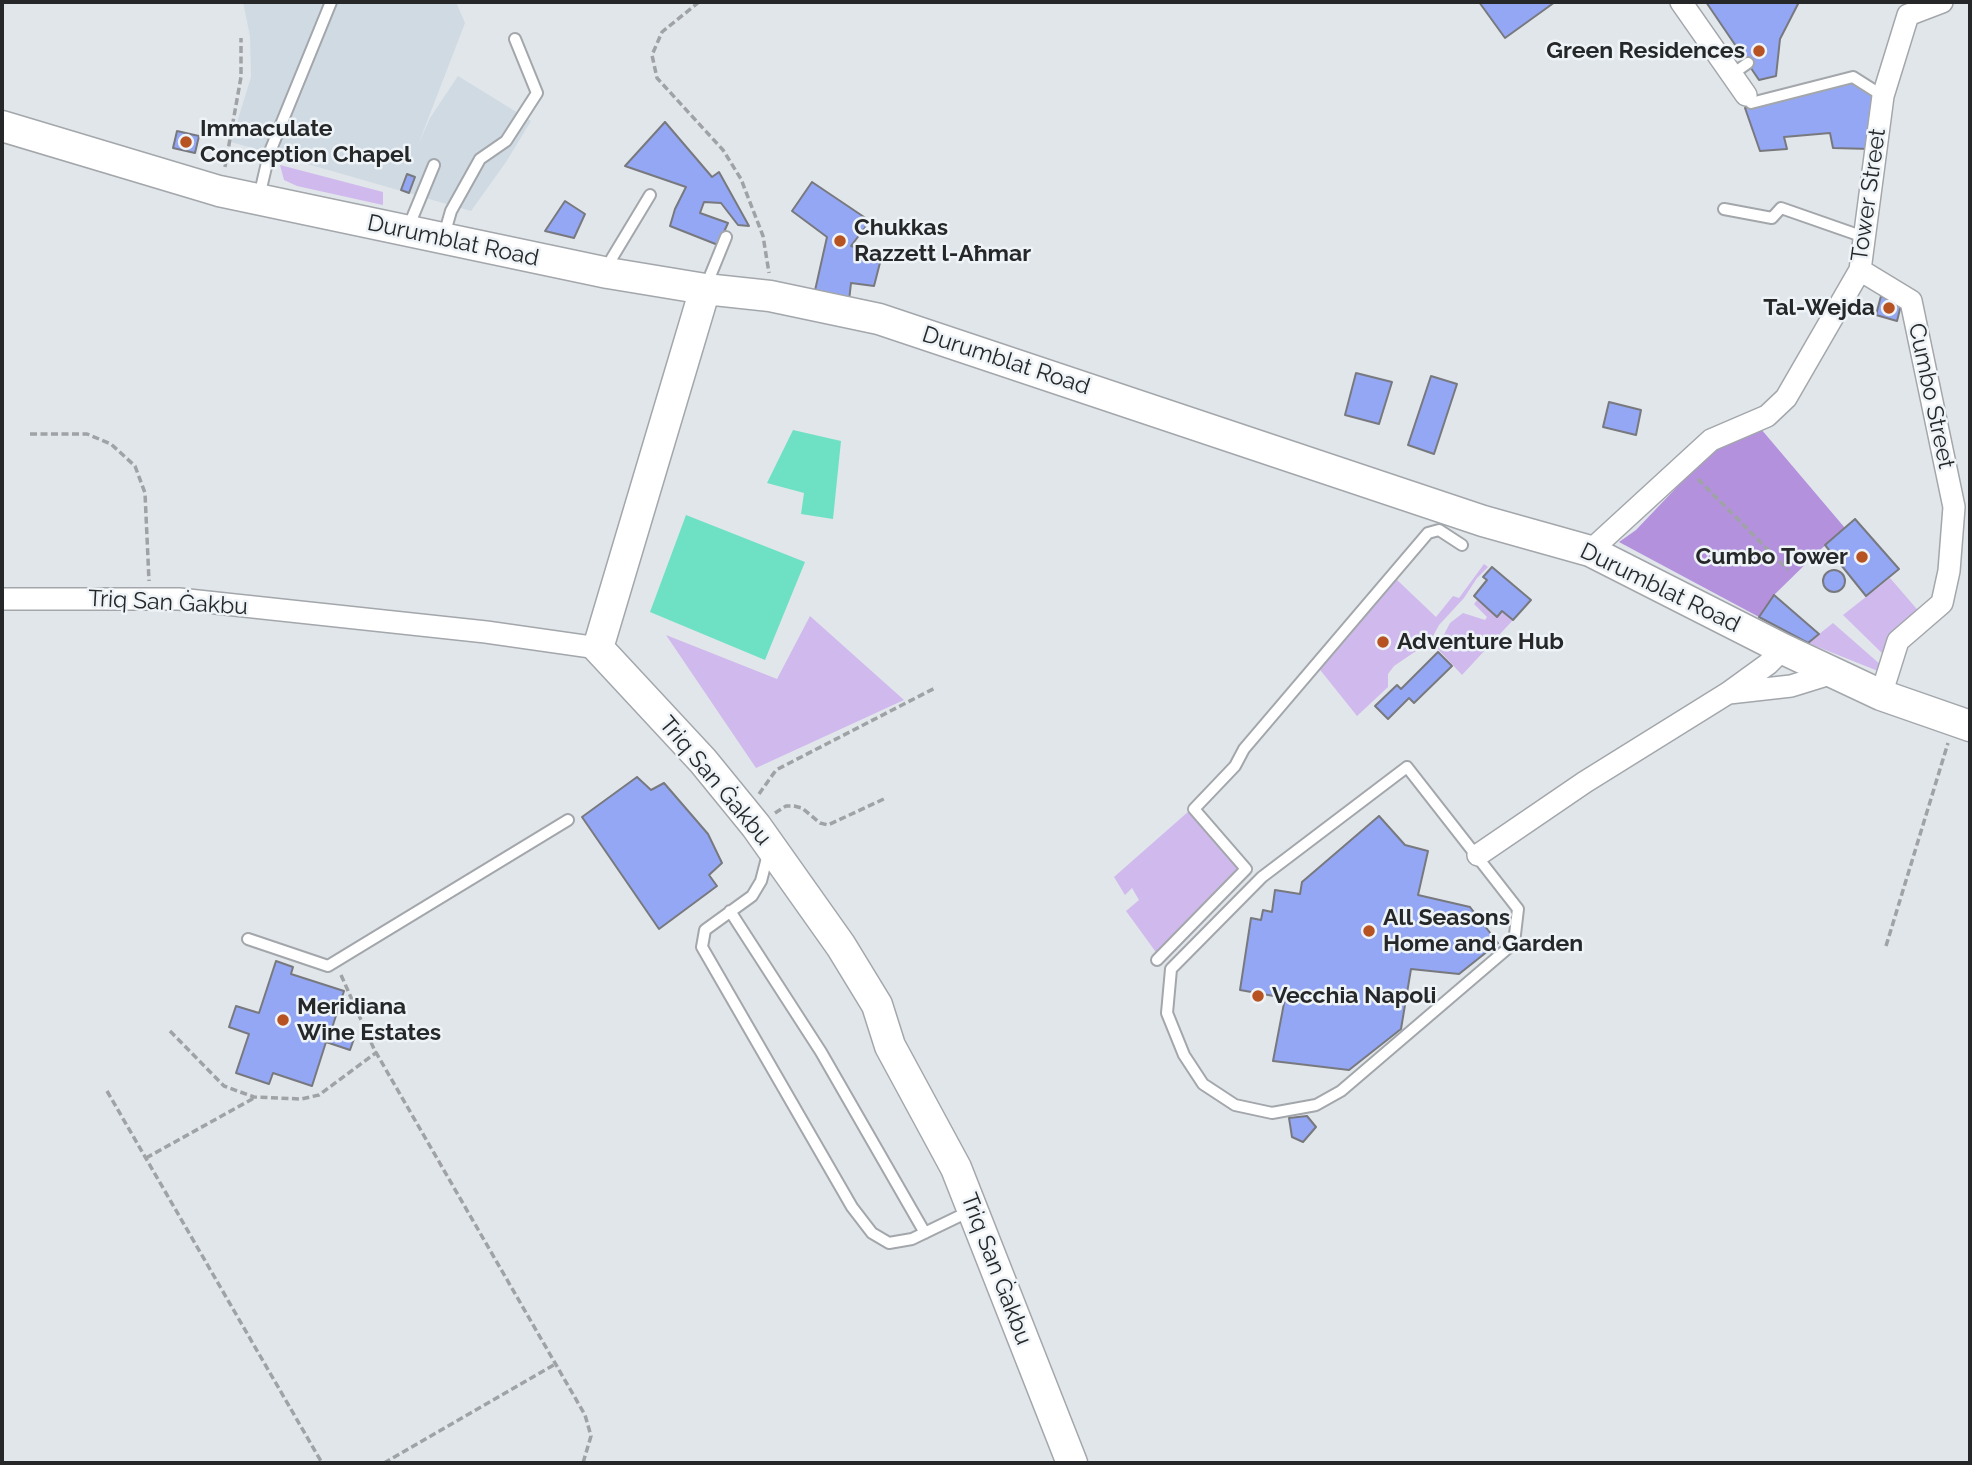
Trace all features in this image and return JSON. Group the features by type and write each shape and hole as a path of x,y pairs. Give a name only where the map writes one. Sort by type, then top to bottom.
{"street":[{"path":"1681,2 1740,69 1748,99"},
{"name":"Tower Street","path":"1590,551 1711,440 1767,416 1781,405 1860,270 1883,96 1905,8 1942,2"},
{"name":"Durumblat Road","path":"2,127 219,191 259,200 608,273 705,289 770,296 879,319 1483,521 1590,551 1833,673 1881,695 1963,723"},
{"name":"Cumbo Street","path":"1860,270 1911,300 1954,507 1949,571 1942,603 1898,641 1881,695"},
{"path":"598,648 705,289"},
{"name":"Triq San Ġakbu","path":"2,600 179,599 486,632 598,648 703,761 757,829 841,946 877,1005 890,1046 956,1168 1072,1463"},
{"path":"1478,855 1586,782 1728,693 1768,664 1783,649"},
{"path":"1728,693 1791,686 1833,673"}],"lane":[{"path":"259,200 269,154 331,2"},
{"path":"443,238 451,211 480,159 506,141 537,93 516,39"},
{"path":"1748,99 1853,77 1883,96"},
{"path":"407,231 434,165"},
{"path":"608,273 612,258 650,195"},
{"path":"1724,209 1772,218 1780,208 1864,237"},
{"path":"705,289 726,237"},
{"path":"1157,960 1246,869 1194,809 1235,766 1244,750 1428,533 1439,530 1462,545"},
{"path":"1407,767 1478,855 1518,909 1514,943 1341,1091 1317,1105 1272,1113 1235,1105 1203,1084 1184,1055 1167,1013 1171,969 1262,877 1407,767"},
{"path":"248,939 328,966 568,820"},
{"path":"757,829 761,881 752,896 705,930 702,947 852,1207 872,1233 889,1243 912,1240 973,1210"},
{"path":"730,911 821,1052 925,1233"}],"path":[{"path":"699,2 662,32 652,55 657,78 723,150 741,179 763,236 768,260 770,296"},
{"path":"219,191 231,142 241,77 241,38"},
{"path":"30,434 87,434 111,444 135,466 145,494 150,598"},
{"path":"1684,465 1788,570"},
{"path":"757,829 776,770 935,688"},
{"path":"1886,946 1963,723"},
{"path":"757,829 786,806 802,808 820,824 828,825 886,798"},
{"path":"335,962 377,1052 557,1363 590,1426 590,1442 583,1463"},
{"path":"170,1031 224,1086 254,1097 301,1099 320,1095 377,1052"},
{"path":"107,1091 322,1463"},
{"path":"146,1158 254,1097"},
{"path":"384,1463 557,1363"}],"shaded area":[{"path":"243,2 456,2 465,23 418,145 430,118 458,76 531,121 471,211 231,142 251,77 250,36"},
{"path":"280,165 383,192 383,205 297,186 284,180"},
{"path":"1761,429 1845,528 1774,595 1759,617 1619,542 1636,530 1716,446"},
{"path":"793,430 841,441 833,519 801,514 804,493 767,483"},
{"path":"686,515 805,562 765,660 650,612"},
{"name":"Adventure Hub","path":"1484,564 1488,567 1439,625 1433,636 1394,666 1388,674 1388,687 1357,716 1317,666 1395,578 1436,617 1453,596 1459,598"},
{"path":"1890,578 1922,615 1886,657 1843,615"},
{"path":"1477,600 1497,617 1502,611 1513,620 1462,675 1437,648 1450,623 1463,613 1485,620 1487,617 1474,604"},
{"path":"810,616 904,700 756,768 666,635 777,679"},
{"path":"1833,623 1881,665 1878,671 1808,643"},
{"path":"1189,811 1240,869 1158,955 1126,911 1139,900 1132,888 1125,895 1114,877"}],"building":[{"path":"1479,2 1555,2 1505,38"},
{"name":"Green Residences","path":"1706,2 1799,2 1780,39 1776,76 1759,80"},
{"path":"1853,81 1874,96 1871,149 1833,148 1830,133 1784,137 1787,149 1760,151 1745,108"},
{"path":"665,122 712,177 719,172 749,226 738,225 721,203 704,202 700,213 728,223 718,245 670,226 686,187 625,166"},
{"name":"Immaculate Conception Chapel","path":"177,131 199,136 195,153 173,148"},
{"path":"407,174 415,177 409,193 401,190"},
{"name":"Chukkas Razzett l-Aħmar","path":"812,182 870,221 851,246 882,255 874,286 851,283 849,301 814,295 827,237 792,211"},
{"path":"565,201 585,214 574,238 545,231"},
{"name":"Tal-Wejda","path":"1881,296 1902,301 1897,321 1876,315"},
{"path":"1356,373 1392,382 1379,424 1345,415"},
{"path":"1431,376 1457,384 1434,454 1408,445"},
{"path":"1609,402 1641,410 1636,435 1603,427"},
{"name":"Cumbo Tower","path":"1855,519 1899,569 1866,596 1825,545"},
{"path":"1492,567 1531,600 1513,620 1502,611 1497,617 1474,596 1487,580 1483,577"},
{"path":"1834,570 1842,573 1845,581 1842,589 1834,592 1826,589 1823,581 1826,573"},
{"path":"1774,595 1819,634 1808,643 1759,617"},
{"path":"1438,652 1452,666 1414,703 1409,698 1388,719 1375,706 1397,685 1401,689"},
{"path":"637,777 651,790 664,783 708,834 722,863 709,875 717,886 659,929 582,817"},
{"name":"All Seasons Home and Garden","path":"1379,816 1405,845 1428,851 1418,895 1470,907 1498,943 1459,974 1411,969 1401,1029 1349,1070 1273,1061 1285,998 1240,990 1251,918 1261,920 1263,910 1272,912 1275,890 1300,894 1302,882"},
{"name":"Meridiana Wine Estates","path":"276,961 293,967 291,974 344,991 332,1028 355,1036 350,1050 326,1042 312,1086 273,1073 269,1084 236,1073 249,1034 229,1027 236,1006 259,1013"},
{"path":"1307,1116 1316,1127 1303,1142 1292,1137 1289,1118"}],"place":[{"name":"Green Residences","path":"1759,51"},
{"name":"Immaculate Conception Chapel","path":"186,142"},
{"name":"Chukkas Razzett l-Aħmar","path":"840,241"},
{"name":"Tal-Wejda","path":"1889,308"},
{"name":"Cumbo Tower","path":"1862,557"},
{"name":"Adventure Hub","path":"1383,642"},
{"name":"All Seasons Home and Garden","path":"1369,931"},
{"name":"Vecchia Napoli","path":"1258,996"},
{"name":"Meridiana Wine Estates","path":"283,1020"}]}
